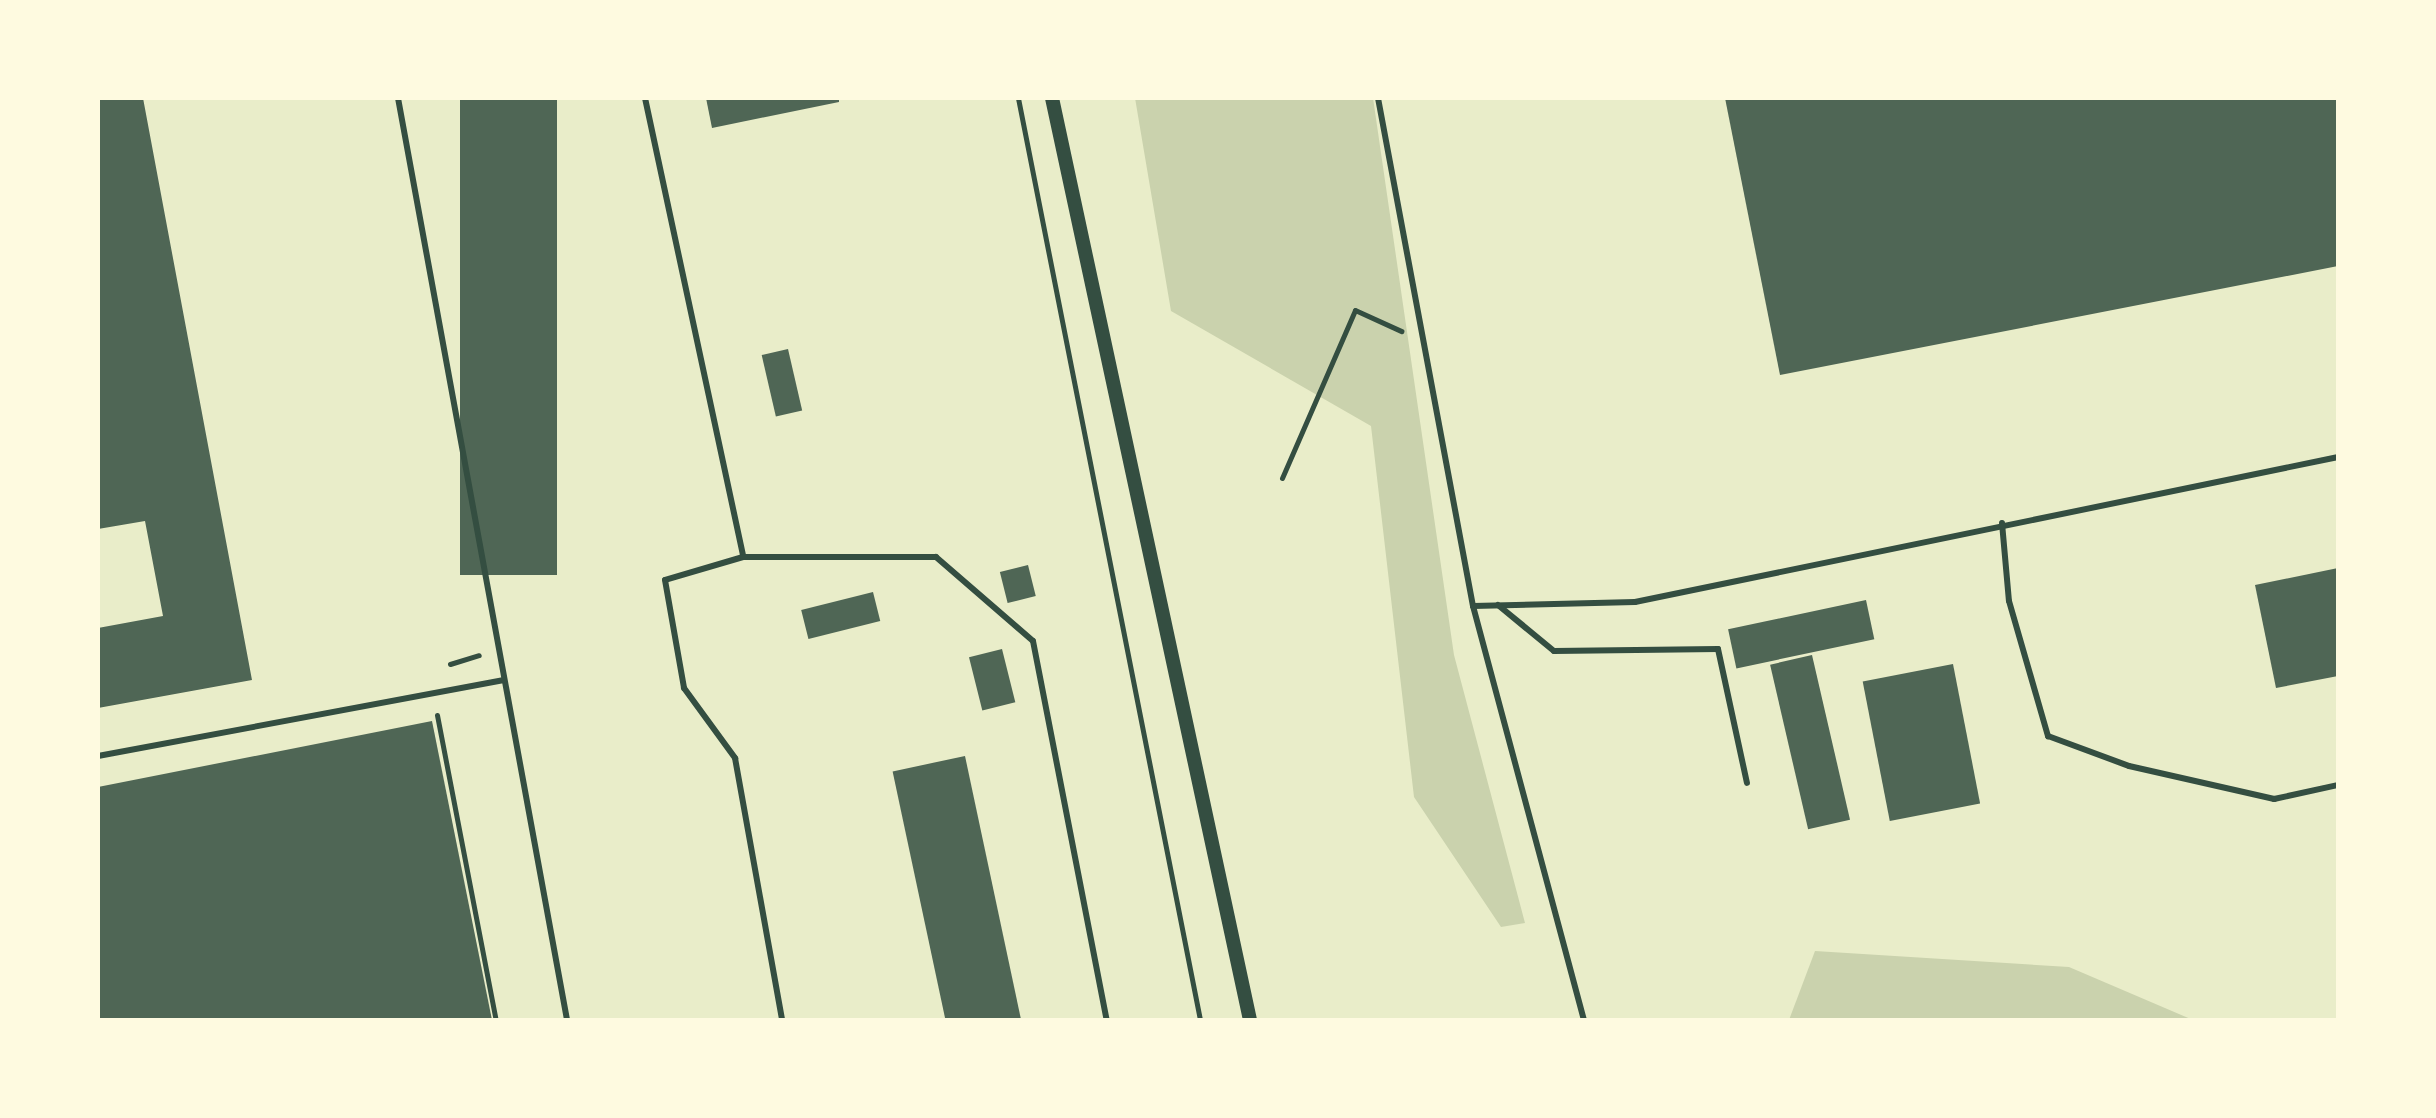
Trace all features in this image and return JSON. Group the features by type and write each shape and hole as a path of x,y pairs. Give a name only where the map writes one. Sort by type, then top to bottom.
{"street":[{"path":"1052,98 1250,1020"}],"lane":[{"path":"398,98 567,1020"},
{"path":"645,98 743,557"},
{"path":"1378,98 1473,606 1584,1020"},
{"path":"1473,606 1635,602 2002,523 2338,457"},
{"path":"2002,523 2009,601 2048,736 2129,766 2274,799 2338,785"},
{"path":"782,1020 735,758 684,688 665,580 743,557 936,557 1033,641 1107,1020"},
{"path":"1498,605 1554,651 1718,649 1747,783"},
{"path":"98,756 504,680"}],"path":[{"path":"1018,98 1200,1020"},
{"path":"1282,478 1355,310 1423,342"},
{"path":"479,655 429,672 496,1020"}],"green space":[{"path":"1135,98 1373,98 1454,655 1525,923 1501,927 1414,797 1371,426 1171,311"},
{"path":"1815,951 2069,967 2193,1020 1789,1020"}],"building":[{"path":"98,98 143,98 252,680 98,708 98,628 163,616 145,521 98,529"},
{"path":"460,98 557,98 557,575 460,575"},
{"path":"706,98 839,98 839,102 712,128"},
{"path":"1725,98 2338,98 2338,266 1780,375"},
{"path":"788,349 802,410 776,416 762,355"},
{"path":"1028,565 1036,596 1008,603 1000,572"},
{"path":"2338,568 2338,676 2276,688 2255,585"},
{"path":"873,592 880,621 808,639 801,610"},
{"path":"1866,600 1874,639 1736,668 1728,629"},
{"path":"1002,649 1015,702 982,711 969,657"},
{"path":"1812,655 1850,820 1808,829 1770,665"},
{"path":"1953,664 1980,803 1890,821 1863,682"},
{"path":"432,721 492,1020 98,1020 98,787"},
{"path":"965,756 1021,1019 945,1020 893,771"}]}
